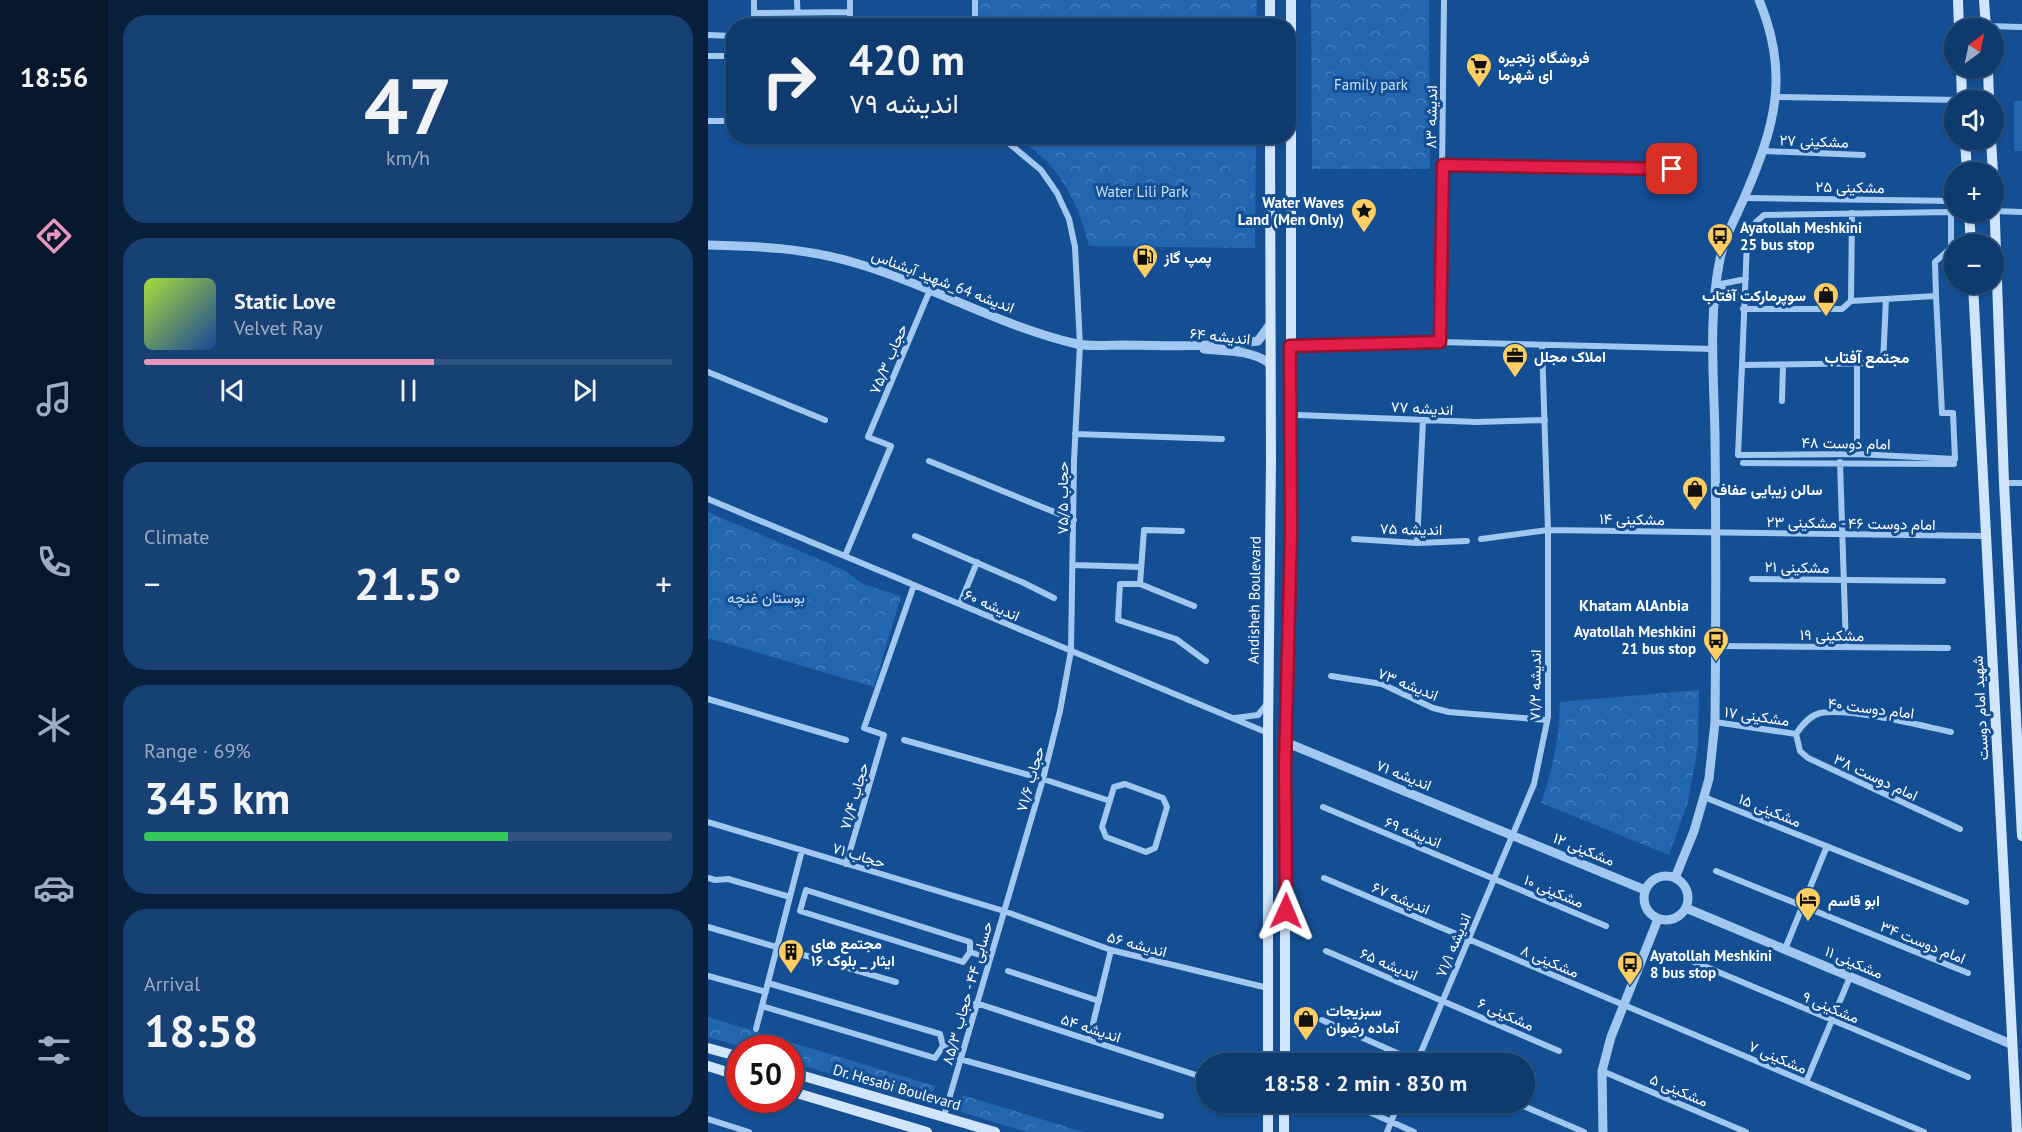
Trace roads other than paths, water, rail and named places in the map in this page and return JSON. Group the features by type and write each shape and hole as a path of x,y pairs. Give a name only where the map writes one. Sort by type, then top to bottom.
{"main road":[{"path":"1270,0 1270,18"},
{"path":"1291,0 1291,18"},
{"path":"1958,0 1959,18"},
{"path":"1984,0 1985,18"},
{"name":"Andisheh Boulevard","path":"1268,1053 1270,144"},
{"path":"1285,1053 1286,742 1291,461 1291,144"},
{"path":"1994,222 2004,483 2018,664 2022,836"},
{"name":"شهید امام دوست","path":"1974,294 2017,1132"},
{"path":"1271,461 1291,461"},
{"path":"1983,484 2004,483"},
{"path":"708,1048 726,1053"},
{"path":"708,1066 726,1072"},
{"name":"Dr. Hesabi Boulevard","path":"804,1076 995,1132"},
{"path":"804,1095 927,1132"},
{"path":"1268,1113 1268,1132"},
{"path":"1284,1113 1284,1132"}],"street":[{"path":"754,0 754,18"},
{"path":"797,0 798,18"},
{"path":"850,0 850,18"},
{"path":"975,0 976,18"},
{"name":"اندیشه ۸۳","path":"1440,342 1444,0"},
{"path":"1675,878 1694,831 1709,779 1715,722 1714,349 1716,285 1726,237 1764,151 1777,97 1774,57 1767,18 1759,0"},
{"path":"754,13 850,12"},
{"path":"2004,27 2022,27"},
{"path":"708,36 726,36"},
{"path":"708,56 726,56"},
{"path":"1777,97 1944,100"},
{"path":"708,121 726,122"},
{"name":"حجاب ۷۵/۵","path":"1010,144 1041,170 1057,193 1069,219 1075,247 1080,345 1075,434 1071,651"},
{"name":"مشکینی ۲۷","path":"1764,151 1863,155"},
{"path":"1443,165 1672,169"},
{"name":"مشکینی ۲۵","path":"1744,198 1944,201"},
{"path":"2004,211 2022,212"},
{"path":"1743,464 1955,461 1953,413 1942,413 1935,262 1951,248 1951,212 1764,215 1756,222 1747,242 1742,365 1883,363 1886,299"},
{"path":"1851,213 1851,301"},
{"name":"اندیشه 64_شهید آبشناس","path":"708,245 767,246 850,261 930,290 1009,323 1080,345 1166,346"},
{"path":"1716,285 1746,279"},
{"path":"1716,285 1743,297"},
{"name":"حجاب ۷۵/۳","path":"845,556 891,446 868,437 930,290"},
{"path":"1743,309 1842,309 1851,301 1936,296"},
{"path":"1166,346 1258,340 1269,326"},
{"path":"1290,346 1440,342 1714,349"},
{"name":"اندیشه ۷۱/۲","path":"1511,835 1533,784 1547,720 1548,530 1542,345"},
{"name":"اندیشه ۶۴","path":"1166,346 1245,353 1260,356 1269,363"},
{"path":"1857,363 1857,454"},
{"name":"امام دوست ۴۸","path":"1742,365 1738,455 1857,454 1955,461"},
{"path":"1782,401 1783,365"},
{"path":"708,372 825,420"},
{"name":"اندیشه ۷۷","path":"1298,414 1477,422 1545,420"},
{"path":"1417,543 1423,420"},
{"path":"1075,434 1222,439"},
{"path":"929,461 1074,520"},
{"path":"1840,462 1842,580 1846,647"},
{"path":"2004,483 2022,483"},
{"name":"اندیشه ۶۰","path":"708,499 1268,734"},
{"path":"1140,584 1144,530 1182,531"},
{"name":"مشکینی ۱۴","path":"1481,539 1548,530 1716,533"},
{"name":"امام دوست ۴۶ - مشکینی ۲۳","path":"1716,533 1986,536"},
{"path":"915,536 1054,598"},
{"name":"اندیشه ۷۵","path":"1354,539 1417,543 1467,541"},
{"path":"960,604 977,562"},
{"path":"1074,565 1141,567"},
{"name":"مشکینی ۲۱","path":"1752,579 1943,580"},
{"path":"1194,606 1140,584 1120,584 1118,620 1176,639 1206,661"},
{"name":"حجاب ۷۱/۴","path":"846,864 884,735 864,728 914,585"},
{"name":"مشکینی ۱۹","path":"1716,646 1948,648"},
{"name":"حجاب ۷۱/۶","path":"1004,911 1043,779 1060,711 1071,651"},
{"name":"اندیشه ۷۳","path":"1331,676 1382,684 1441,710 1547,720"},
{"path":"708,699 846,740"},
{"path":"1229,717 1258,715 1268,701"},
{"name":"امام دوست ۴۰","path":"1796,734 1807,720 1820,713 1888,719 1951,732"},
{"name":"مشکینی ۱۷","path":"1715,722 1796,734"},
{"name":"امام دوست ۳۸","path":"1796,734 1800,751 1808,758 1960,829"},
{"path":"904,740 1043,779 1110,801"},
{"name":"اندیشه ۷۱","path":"1286,742 1511,835"},
{"path":"1125,784 1163,798 1167,807 1155,848 1146,852 1106,837 1101,827 1110,801 1114,787 1125,784"},
{"name":"مشکینی ۱۵","path":"1704,796 1966,902"},
{"name":"اندیشه ۶۹","path":"1323,807 1494,878"},
{"name":"حجاب ۷۱","path":"708,822 1004,911"},
{"name":"اندیشه ۷۱/۱","path":"1422,1053 1511,835"},
{"name":"مشکینی ۱۲","path":"1511,835 1645,890"},
{"path":"1785,950 1827,846"},
{"path":"756,1029 802,850"},
{"name":"امام دوست ۳۴","path":"1716,871 1968,973"},
{"path":"708,878 728,879 790,897"},
{"name":"اندیشه ۶۷","path":"1324,878 1468,940"},
{"name":"مشکینی ۱۰","path":"1494,878 1606,926"},
{"path":"1657,878 1675,878 1687,891 1686,908 1674,919 1658,919 1646,908 1645,890 1657,878"},
{"path":"806,890 970,942 970,952 963,962 800,911 806,890"},
{"name":"مشکینی ۱۱","path":"1686,908 2011,1044"},
{"name":"اندیشه ۵۶","path":"1004,911 1111,950 1268,988"},
{"name":"حسابی ۴۴ - حجاب ۸۵/۳","path":"944,1116 1004,911"},
{"path":"1603,1132 1602,1071 1623,1005 1658,919"},
{"path":"708,927 897,982"},
{"name":"مشکینی ۸","path":"1468,940 1623,1005"},
{"path":"1089,1040 1111,950"},
{"name":"اندیشه ۶۵","path":"1326,951 1443,1000"},
{"path":"970,952 990,958"},
{"name":"مشکینی ۹","path":"1685,958 1968,1077"},
{"path":"1008,971 1099,1001"},
{"path":"708,976 766,992"},
{"path":"1806,1082 1850,977"},
{"path":"762,1006 935,1058 943,1046 940,1034 768,983"},
{"name":"مشکینی ۶","path":"1443,1000 1559,1051"},
{"name":"اندیشه ۵۴","path":"976,1004 1196,1075"},
{"name":"مشکینی ۷","path":"1623,1005 1924,1132"},
{"path":"1322,1020 1396,1053"},
{"path":"943,1046 962,1052"},
{"path":"960,1059 1161,1116"},
{"name":"مشکینی ۵","path":"1602,1071 1746,1132"},
{"path":"1535,1111 1584,1132"},
{"path":"1371,1113 1414,1132"},
{"path":"1387,1132 1395,1113"},
{"path":"708,1119 749,1132"}],"place":[{"name":"فروشگاه زنجیره ای شهرما","path":"1479,89"},
{"name":"Water Waves Land (Men Only)","path":"1364,234"},
{"name":"Ayatollah Meshkini 25 bus stop","path":"1720,259"},
{"name":"پمپ گاز","path":"1145,280"},
{"name":"سوپرمارکت آفتاب","path":"1826,318"},
{"name":"املاک مجلل","path":"1515,379"},
{"name":"سالن زیبایی عفاف","path":"1695,512"},
{"name":"Ayatollah Meshkini 21 bus stop","path":"1716,663"},
{"name":"ابو قاسم","path":"1808,923"},
{"name":"مجتمع های ایثار _ بلوک ۱۶","path":"791,975"},
{"name":"Ayatollah Meshkini 8 bus stop","path":"1630,987"},
{"name":"سبزیجات آماده رضوان","path":"1306,1042"}],"district":[{"name":"مجتمع آفتاب","path":"1867,357"},
{"name":"Khatam AlAnbia","path":"1634,605"}],"park label":[{"name":"Family park","path":"1371,84"},
{"name":"Water Lili Park","path":"1142,191"},
{"name":"بوستان غنچه","path":"766,597"}]}
